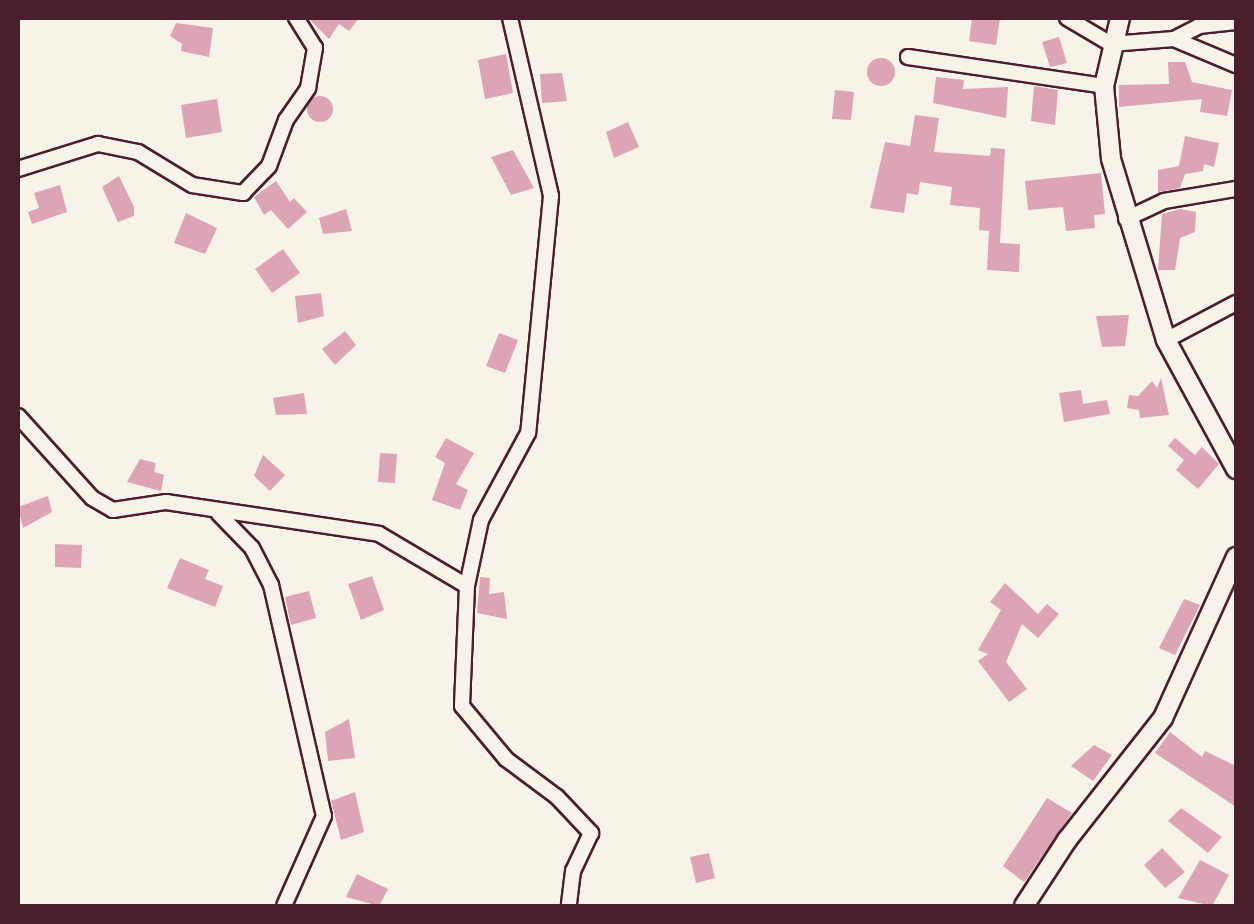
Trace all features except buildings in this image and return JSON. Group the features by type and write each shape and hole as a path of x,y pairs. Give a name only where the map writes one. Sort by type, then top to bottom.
{"street":[{"path":"18,169 98,144 138,152 192,185 242,193 269,166 286,120 308,88 315,48 296,18"},
{"path":"510,18 551,196 528,433 481,520 468,586 462,706 506,759 590,832 572,871 569,906"},
{"path":"1067,18 1111,44 1174,40 1199,26 1236,22"},
{"path":"1120,18 1104,86 1111,160 1126,219 1166,340 1236,469"},
{"path":"1174,40 1236,66"},
{"path":"908,57 1104,86"},
{"path":"1126,219 1164,202 1236,189"},
{"path":"1166,340 1236,302"},
{"path":"18,416 92,498 113,510 166,502 219,514 380,534 468,586"},
{"path":"219,514 252,548 271,585 324,816 284,906"},
{"path":"1024,906 1066,840 1163,718 1236,565"}]}
